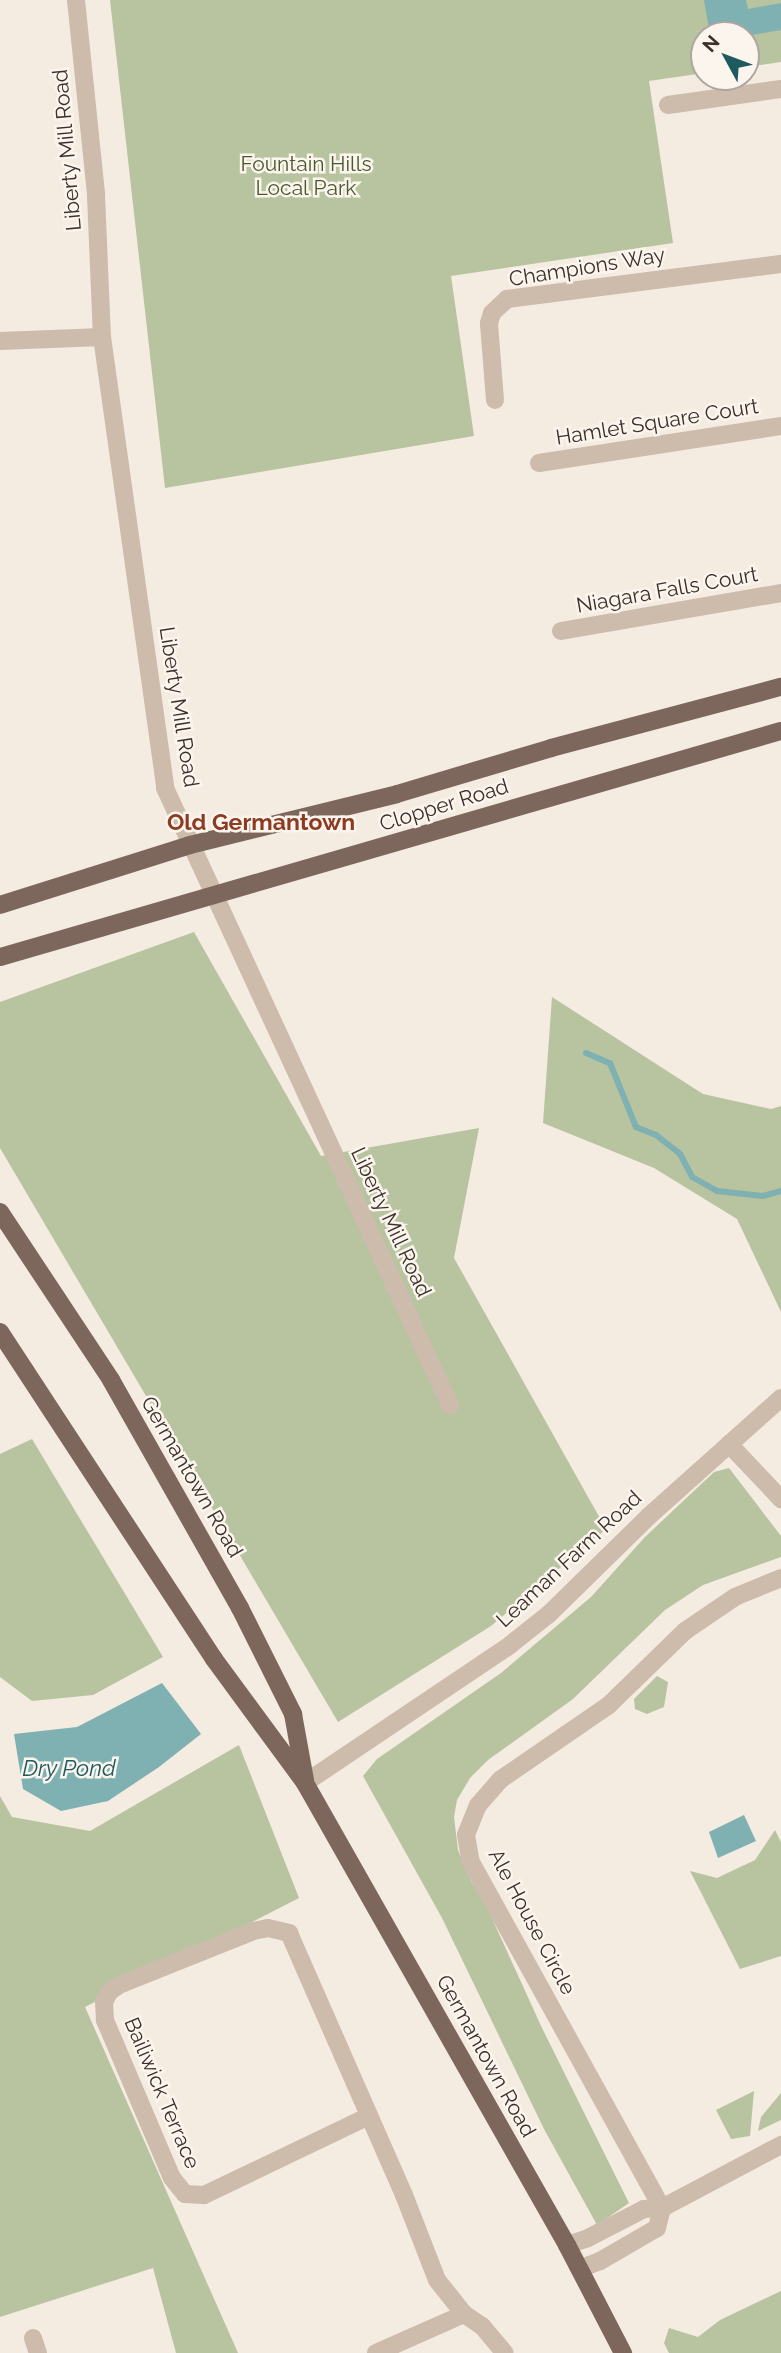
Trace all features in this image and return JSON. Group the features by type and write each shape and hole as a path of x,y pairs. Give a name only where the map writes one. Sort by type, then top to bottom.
{"main road":[{"name":"Clopper Road","path":"0,905 190,845 397,794 551,748 781,687"},
{"name":"Clopper Road","path":"0,957 215,897 781,731"},
{"name":"Germantown Road","path":"0,1212 111,1380 240,1608 293,1714 305,1783"},
{"name":"Germantown Road","path":"0,1332 214,1660 305,1783 567,2245 623,2353"}],"street":[{"name":"Liberty Mill Road","path":"76,0 96,195 102,337 165,788 450,1405"},
{"path":"668,106 781,89"},
{"name":"Champions Way","path":"495,400 489,323 492,313 507,299 781,264"},
{"path":"0,341 102,337"},
{"name":"Hamlet Square Court","path":"539,463 781,426"},
{"name":"Niagara Falls Court","path":"561,631 781,593"},
{"name":"Leaman Farm Road","path":"305,1783 510,1645 549,1614 649,1516 781,1398"},
{"path":"729,1444 781,1499"},
{"name":"Ale House Circle","path":"662,2208 471,1862 466,1835 478,1805 500,1780 609,1704 685,1631 734,1597 781,1578"},
{"name":"Bailiwick Terrace","path":"367,2117 204,2195 185,2194 172,2178 105,2020 104,2002 109,1992 119,1985 253,1931 283,1929 293,1939 367,2117 404,2195 437,2280 464,2314 482,2326 505,2353"},
{"path":"567,2245 588,2238 644,2209 662,2208 781,2145"},
{"path":"579,2269 600,2261 657,2228 662,2208"},
{"path":"376,2353 464,2314"}],"green space":[{"name":"Fountain Hills Local Park","path":"110,0 781,0 781,62 760,65 760,21 690,21 690,75 649,81 673,243 451,276 474,436 165,488"},
{"path":"194,932 321,1156 479,1128 454,1258 606,1529 491,1626 338,1722 0,1148 0,1002"},
{"path":"552,997 703,1094 771,1109 781,1106 781,1312 737,1219 654,1168 543,1123"},
{"path":"32,1439 163,1657 93,1695 32,1701 0,1677 0,1454"},
{"path":"729,1468 781,1536 781,1557 703,1585 665,1610 573,1699 488,1760 470,1778 457,1800 454,1817 458,1850 471,1881 485,1903 542,2028 629,2203 597,2225 544,2129 442,1918 363,1776 377,1759 501,1673 591,1597 645,1537 714,1472"},
{"path":"657,1676 668,1682 664,1707 647,1714 635,1709 634,1699"},
{"path":"239,1745 299,1898 85,2007 238,2353 176,2353 153,2268 0,2317 0,1796 12,1817 90,1831"},
{"path":"775,1830 781,1842 781,1956 740,1969 690,1871 717,1878 755,1860"},
{"path":"754,2091 750,2136 731,2139 716,2110"},
{"path":"781,2093 781,2120 758,2131 761,2117"},
{"path":"781,2291 781,2353 669,2353 664,2343 669,2328 698,2337 720,2320"}],"water":[{"path":"704,0 746,0 748,9 781,3 781,30 760,34 760,21 708,21"},
{"name":"Dry Pond","path":"162,1683 201,1734 159,1767 108,1801 61,1811 23,1789 14,1734 77,1727"},
{"path":"744,1815 756,1841 718,1858 709,1832"}],"waterway":[{"path":"586,1053 610,1063 636,1127 656,1135 680,1154 692,1177 717,1191 763,1196 781,1191"}],"district":[{"name":"Old Germantown","path":"261,822"}]}
